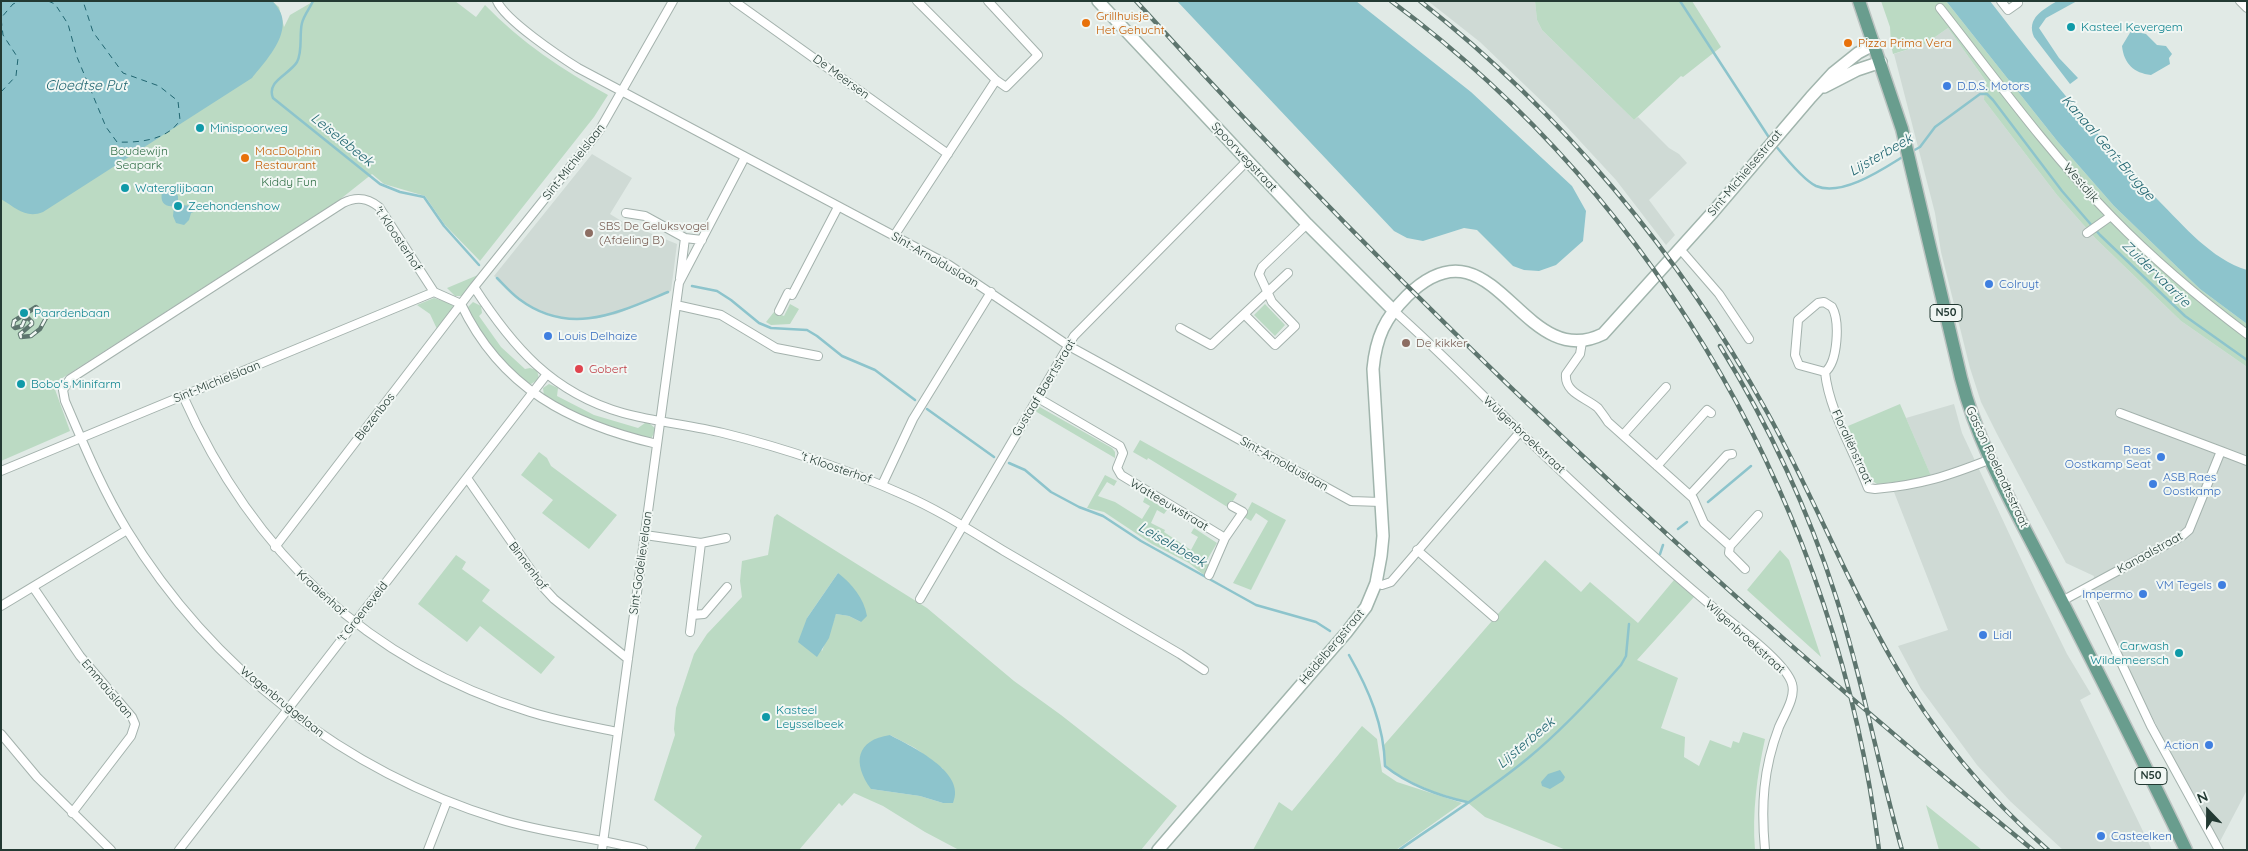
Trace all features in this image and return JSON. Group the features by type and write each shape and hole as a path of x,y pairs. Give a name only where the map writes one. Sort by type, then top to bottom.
{"main road":[{"name":"Spoorwegstraat","path":"1098,1 1307,224 1393,310"},
{"name":"Gaston Roelandtsstraat","path":"1859,1 1881,62 1906,144 1966,397 1990,458 2186,850"},
{"name":"Sint-Michielsestraat","path":"1582,342 1591,341 1604,334 1613,326 1810,96 1833,73 1858,53 1875,44"},
{"name":"Sint-Michielsestraat","path":"1810,96 1858,70 1881,62"},
{"path":"1393,310 1421,283 1430,278 1452,272 1464,272 1491,283 1542,330 1561,338 1582,342"},
{"name":"Heidelbergstraat","path":"1158,850 1346,634 1366,607 1376,583 1383,536 1372,369 1381,333 1393,310"}],"street":[{"name":"Sint-Arnolduslaan","path":"496,1 507,14 558,55 622,92 949,265 1069,346 1351,501 1381,502"},
{"name":"Sint-Michielslaan","path":"474,287 600,131 673,1"},
{"name":"De Meersen","path":"734,1 948,154"},
{"path":"917,1 996,80 1006,87 1038,55 988,1"},
{"path":"2002,1 2008,10 2018,3"},
{"path":"2240,1 2247,8"},
{"name":"Westdijk","path":"1940,8 2058,156 2110,216 2195,296 2247,334"},
{"path":"894,236 996,80"},
{"name":"Sint-Godelievelaan","path":"679,283 745,157"},
{"name":"Gustaaf Baertstraat","path":"920,599 1074,336 1247,161"},
{"name":"'t Kloosterhof","path":"80,437 63,396 63,390 70,379 350,200 366,199 379,208 434,292"},
{"path":"779,312 788,294 792,296 838,207"},
{"path":"626,213 645,216 685,238 702,240"},
{"path":"2088,232 2110,216"},
{"path":"1244,314 1275,345 1295,326 1272,302 1260,278 1260,271 1307,224"},
{"name":"Sint-Godelievelaan","path":"603,846 685,238"},
{"path":"1680,249 1719,294 1749,339"},
{"path":"1180,328 1211,345 1288,272"},
{"name":"Biezenbos","path":"275,547 474,287"},
{"name":"'t Kloosterhof","path":"474,287 507,336 547,374 572,392 622,412 660,422 734,436 840,468 882,485 934,509 1204,670"},
{"name":"Sint-Michielslaan","path":"1,471 434,292"},
{"path":"434,292 461,304 471,324 498,360 533,392 555,407 587,424 657,444"},
{"path":"882,485 913,419 990,292"},
{"path":"1818,302 1828,304 1836,316 1834,359 1830,368 1825,372 1799,366 1795,355 1798,320 1818,302"},
{"path":"676,305 721,315 776,348 818,356"},
{"name":"Wulgenbroekstraat","path":"1393,310 1520,432 1657,558"},
{"path":"1582,342 1580,354 1567,369 1566,381 1575,393 1598,408 1608,422 1690,495 1704,522 1730,546"},
{"name":"Floraliënstraat","path":"1825,372 1829,397 1857,458 1868,488 1875,489 1922,484 1954,474 1990,458"},
{"name":"'t Groeneveld","path":"179,850 547,374"},
{"path":"1623,435 1666,387"},
{"name":"Kraaienhof","path":"182,396 215,462 245,508 275,547 312,586 355,623 415,662 481,694 543,716 618,732"},
{"name":"Watteeuwstraat","path":"1038,398 1120,446 1123,453 1117,468 1121,475 1225,538"},
{"path":"1657,466 1707,410 1711,413"},
{"path":"2120,412 2247,462"},
{"path":"1376,583 1382,585 1391,582 1520,432"},
{"name":"Wagenbruggelaan","path":"80,437 101,483 127,530 159,577 205,634 242,670 288,710 347,751 447,801 524,826 603,846 643,850"},
{"name":"Kanaalstraat","path":"2062,601 2182,536 2189,530 2221,451"},
{"path":"1690,495 1727,455 1732,454"},
{"name":"Binnenhof","path":"468,478 542,586 554,599 628,659"},
{"path":"1209,575 1225,538 1243,512 1232,506"},
{"path":"1745,569 1729,553 1730,546 1758,515"},
{"path":"1,606 127,530"},
{"path":"645,535 700,543 726,538"},
{"path":"690,632 700,543"},
{"path":"1417,550 1494,617"},
{"name":"Wilgenbroekstraat","path":"1657,558 1783,668 1792,682 1792,696 1775,739 1764,785 1762,802 1765,850"},
{"name":"Emmaüslaan","path":"33,587 80,656 132,717 135,724 132,736 72,813"},
{"path":"692,615 704,614 727,587"},
{"path":"2086,588 2151,726 2219,850"},
{"path":"1,734 37,777 111,850"},
{"path":"428,850 447,801"}],"shaded area":[{"path":"1428,1 1535,1 1537,20 1542,30 1634,120 1638,117 1687,163 1649,200 1675,235 1666,245 1616,180 1554,113 1480,42"},
{"path":"1948,28 1985,80 1984,100 2057,195 2096,239 2181,321 2247,367 2247,790 2217,847 2114,640 2097,597 2091,590 2094,576 2066,563 1981,402 1970,368 1941,252 1935,213 1894,54 1925,44"},
{"name":"SBS De Geluksvogel (Afdeling B)","path":"592,154 632,178 610,214 623,222 677,244 671,291 617,314 598,318 560,318 519,299 494,276"},
{"path":"1954,404 1962,433 2036,591 2067,654 2091,694 2080,700 2152,850 2063,850 2010,801 1977,765 1921,689 1898,646 1948,630 1894,492 1934,483 1906,418"}],"green space":[{"name":"Boudewijn Seapark","path":"1,1 272,1 279,7 284,27 290,15 314,1 455,1 476,17 485,5 513,31 543,54 574,76 608,95 594,117 480,261 445,225 425,196 384,184 372,174 338,201 53,384 70,431 1,461"},
{"path":"1535,1 1692,1 1721,47 1683,77 1681,76 1634,120 1542,30 1537,20"},
{"path":"1881,1 1946,1 2058,142 2114,206 2200,289 2247,324 2247,367 2181,321 2096,239 2057,195 1984,100 1985,80 1948,28 1925,44 1893,54 1890,27"},
{"path":"478,275 462,296 455,296 447,288"},
{"path":"434,298 452,304 453,307 437,329 430,314 417,305"},
{"path":"473,302 481,306 482,313 479,316 501,347 525,369 537,370 539,379 531,384 525,382 500,357 467,308"},
{"path":"790,304 799,309 790,324 771,325 766,322 774,312 784,316"},
{"path":"1265,304 1285,325 1275,336 1254,315"},
{"path":"549,384 558,388 557,396 594,415 638,428 645,423 649,423 656,429 651,439 593,423 544,396 543,388"},
{"path":"1900,404 1932,478 1877,484 1871,480 1848,426"},
{"path":"1038,406 1112,448 1115,452 1115,458 1035,411"},
{"path":"1140,440 1237,494 1229,508 1148,458 1147,460 1133,452"},
{"path":"539,452 547,458 551,466 617,515 589,549 542,513 553,500 521,475"},
{"path":"1105,475 1117,481 1114,486 1107,482 1098,496 1115,502 1142,519 1150,506 1143,502 1145,497 1167,510 1164,514 1157,510 1151,523 1165,530 1164,532 1191,550 1198,537 1191,533 1194,528 1217,543 1207,560 1211,563 1204,575 1189,563 1152,544 1104,512 1087,508"},
{"path":"1252,502 1286,520 1251,590 1233,583 1268,521 1256,513 1251,521 1244,517"},
{"path":"777,514 927,608 1014,681 1061,715 1177,806 1141,850 959,850 883,806 854,793 842,806 839,803 799,850 694,850 702,836 654,800 675,735 676,708 694,654 707,634 742,597 740,581 742,561 768,555 774,517","holes":["838,573 861,622 849,616 836,614 822,651 807,618","890,735 915,748 943,769 943,803 920,796 871,789"]},
{"path":"1780,550 1789,560 1821,657 1747,590"},
{"path":"456,555 466,562 462,569 490,590 482,601 555,657 541,674 480,626 467,642 418,604"},
{"path":"1545,560 1581,592 1590,582 1638,623 1674,580 1694,597 1637,660 1678,678 1661,728 1685,737 1684,757 1699,766 1710,740 1731,748 1733,741 1739,743 1743,732 1765,739 1756,794 1755,850 1566,850 1485,817 1467,802 1432,791 1394,774 1385,766 1384,745"},
{"path":"1362,726 1377,739 1382,772 1397,782 1462,803 1396,850 1253,850 1279,802 1292,811"},
{"path":"1926,805 1982,850 1939,850"}],"water":[{"name":"Cloedtse Put","path":"1,1 272,1 280,11 283,21 282,31 273,51 252,78 43,212 31,214 21,212 1,199"},
{"path":"1177,1 1356,1 1471,92 1572,186 1586,211 1583,241 1556,265 1539,271 1524,270 1513,266 1477,230 1464,228 1423,241 1407,238 1394,231"},
{"name":"Kanaal Gent-Brugge","path":"1946,1 1990,1 2071,103 2158,200 2188,231 2210,250 2234,265 2247,270 2247,324 2200,289 2114,206 2058,142"},
{"path":"2057,1 2077,1 2046,18 2039,28 2059,58 2078,78 2070,84 2034,37 2032,30 2032,25 2037,15"},
{"path":"2131,31 2146,34 2157,45 2166,46 2172,54 2169,58 2170,64 2151,75 2135,70 2125,58 2122,46"},
{"path":"166,189 175,192 178,196 178,205 198,206 199,210 191,213 189,220 184,225 176,223 173,216 174,206 165,205 162,201 162,192"},
{"path":"838,573 857,592 867,616 861,622 849,616 836,614 829,638 817,657 798,642 807,618"},
{"path":"890,735 911,746 945,771 952,781 955,792 953,803 943,803 920,796 871,789 861,770 861,754 864,747 870,742"},
{"path":"1560,770 1565,777 1563,781 1550,789 1542,786 1541,782 1548,774"}],"waterway":[{"name":"Leiselebeek","path":"313,1 302,23 299,58 293,67 275,83 272,92 273,98 380,184 400,192 424,197 444,226 479,265"},
{"name":"Lijsterbeek","path":"1680,1 1770,139"},
{"name":"Zuidervaartje","path":"1911,152 1920,147 1935,127 1980,94 1987,94 2062,191 2100,235 2185,316 2247,360"},
{"name":"Lijsterbeek","path":"1775,145 1805,179 1816,186 1826,188 1850,185 1885,168 1904,156"},
{"name":"Leiselebeek","path":"497,278 516,297 538,310 557,317 575,319 594,318 612,313 668,292"},
{"name":"Leiselebeek","path":"692,286 717,291 759,323 771,328 807,330 842,356 875,370 915,400"},
{"name":"Leiselebeek","path":"927,409 994,457"},
{"name":"Leiselebeek","path":"1009,463 1025,470 1051,492 1079,507 1103,516 1141,541 1256,605 1316,622 1330,631"},
{"name":"Lijsterbeek","path":"1708,502 1751,466"},
{"name":"Lijsterbeek","path":"1678,529 1687,522"},
{"name":"Lijsterbeek","path":"1660,554 1663,545"},
{"name":"Lijsterbeek","path":"1399,850 1496,783 1527,759 1564,726 1621,665 1626,656 1629,624"},
{"name":"Leiselebeek","path":"1349,655 1363,681 1374,708 1382,736 1385,766 1424,789 1467,802"}],"ferry route":[{"path":"1,92 16,76 18,58 3,35 1,18 13,4 21,1"},
{"path":"48,1 55,4 68,24 77,57 106,127 117,142 143,141 168,132 180,120 178,101 159,86 123,73 93,32 83,1"}],"railway":[{"path":"1136,1 1348,226 1568,442 1797,651 2033,850"},
{"path":"1391,1 1488,82 1576,172 1654,270 1722,376 1778,487 1824,604 1857,726 1879,850"},
{"path":"1420,1 1472,44 1522,90 1614,189 1656,242 1696,297 1733,354 1767,412 1859,599 1908,687 1962,762 2003,808 2048,850"},
{"path":"36,307 46,318 40,329 31,336 21,337 20,334 32,322 28,318 25,319 22,326 15,328 13,326 14,321 36,307"},
{"path":"1720,346 1738,376 1786,468 1825,564 1846,628 1902,850"}],"place":[{"name":"Grillhuisje Het Gehucht","path":"1086,23"},
{"name":"Kasteel Kevergem","path":"2071,27"},
{"name":"Pizza Prima Vera","path":"1848,43"},
{"name":"D.D.S. Motors","path":"1947,86"},
{"name":"Minispoorweg","path":"200,128"},
{"name":"MacDolphin Restaurant","path":"245,158"},
{"name":"Waterglijbaan","path":"125,188"},
{"name":"Zeehondenshow","path":"178,206"},
{"name":"SBS De Geluksvogel (Afdeling B)","path":"589,233"},
{"name":"Colruyt","path":"1989,284"},
{"name":"Paardenbaan","path":"24,313"},
{"name":"Louis Delhaize","path":"548,336"},
{"name":"De kikker","path":"1406,343"},
{"name":"Gobert","path":"579,369"},
{"name":"Bobo's Minifarm","path":"21,384"},
{"name":"Raes Oostkamp Seat","path":"2161,457"},
{"name":"ASB Raes Oostkamp","path":"2153,484"},
{"name":"VM Tegels","path":"2222,585"},
{"name":"Impermo","path":"2143,594"},
{"name":"Lidl","path":"1983,635"},
{"name":"Carwash Wildemeersch","path":"2179,653"},
{"name":"Kasteel Leysselbeek","path":"766,717"},
{"name":"Action","path":"2209,745"},
{"name":"Casteelken","path":"2101,836"}],"park label":[{"name":"Kiddy Fun","path":"289,182"}]}
